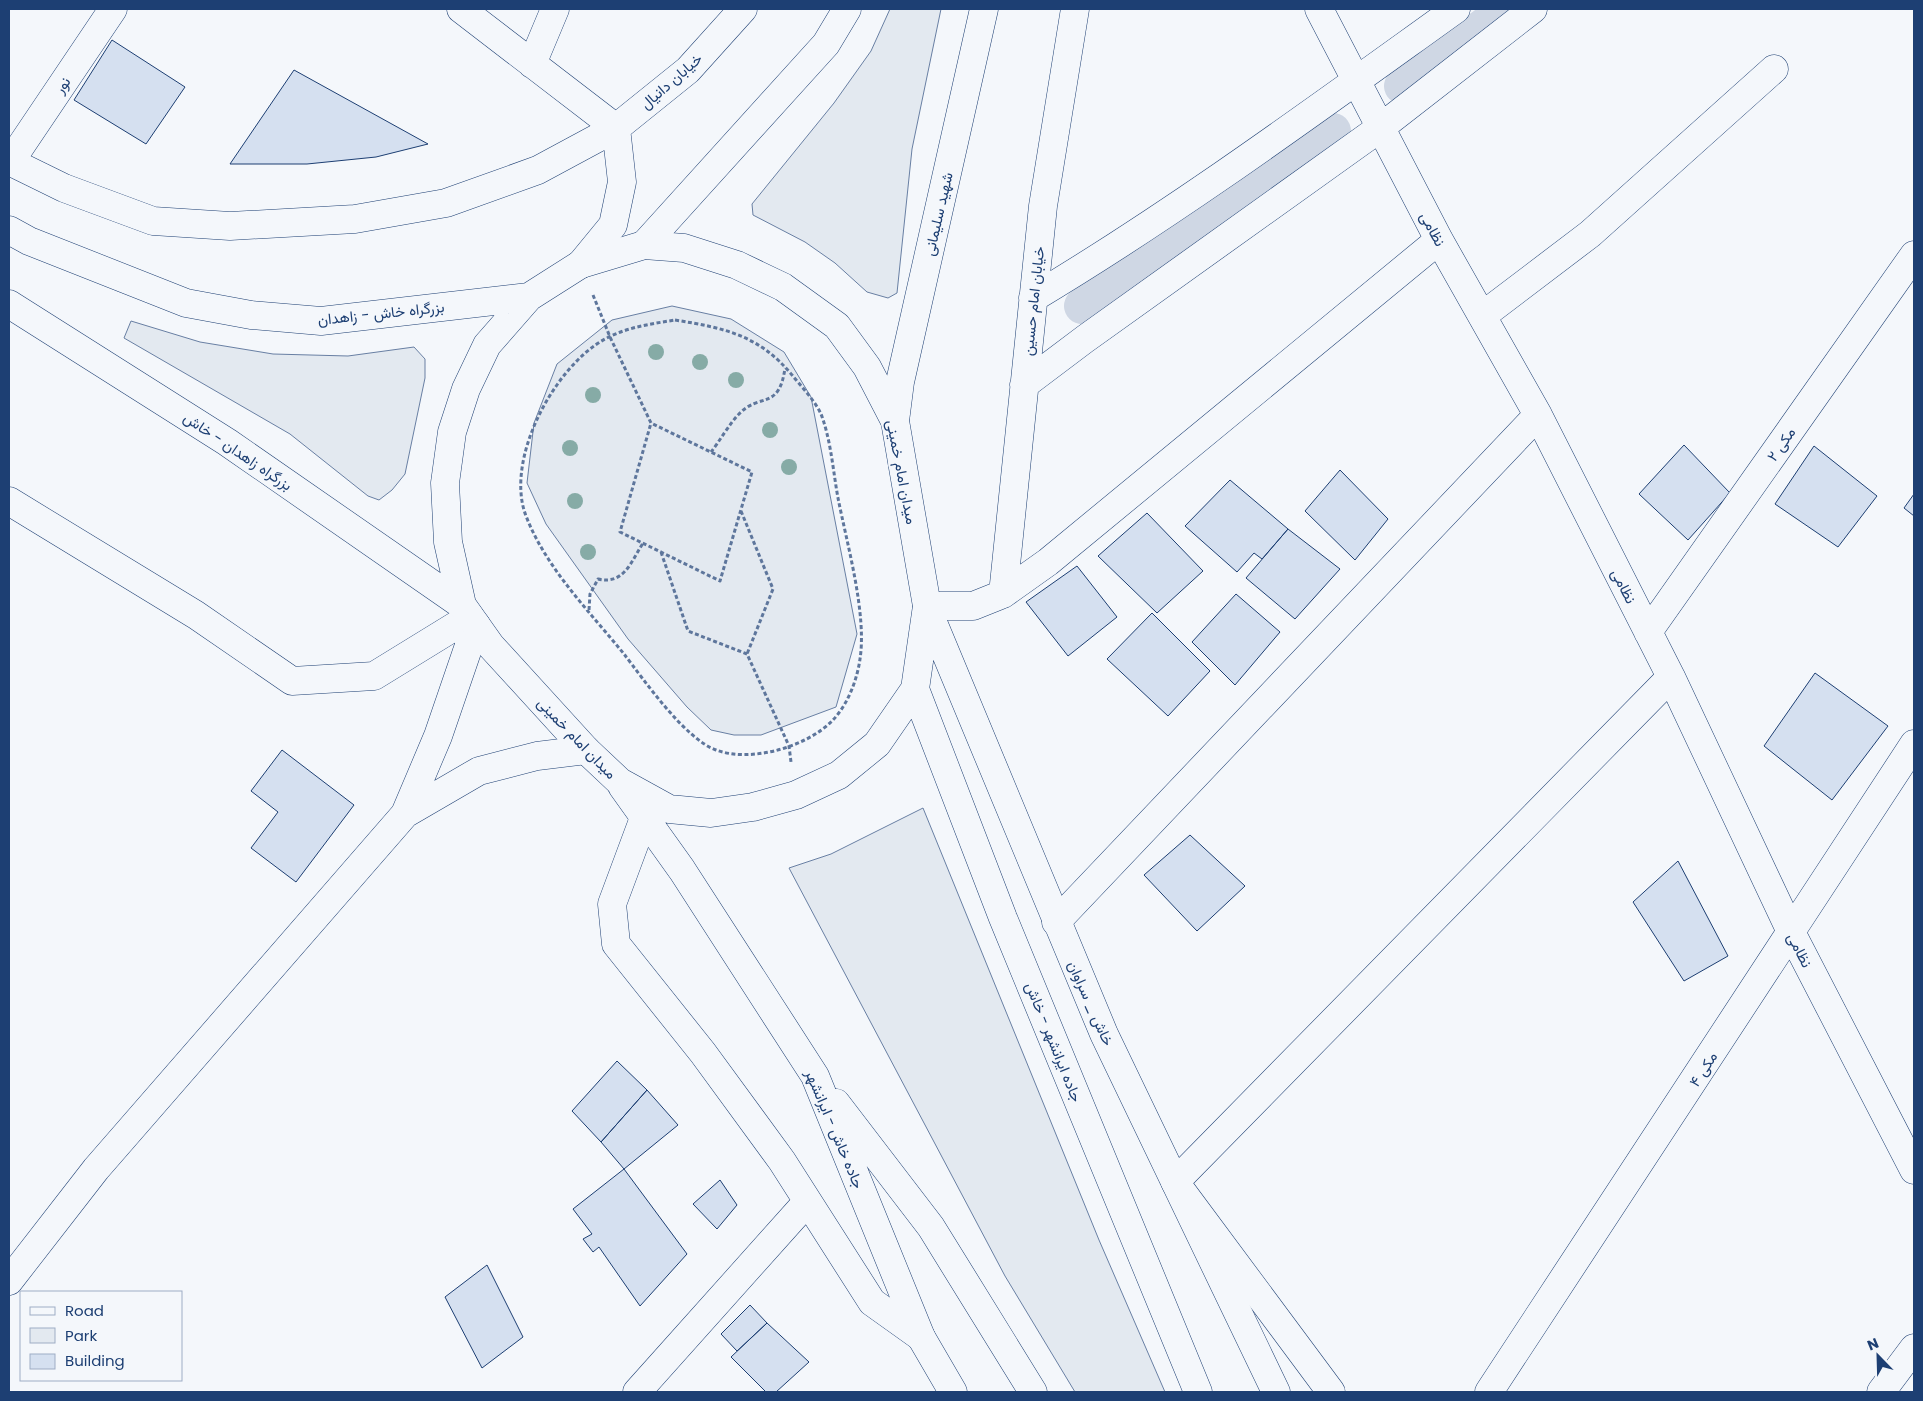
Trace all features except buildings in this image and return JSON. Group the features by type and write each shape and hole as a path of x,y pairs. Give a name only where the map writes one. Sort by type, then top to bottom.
{"main road":[{"name":"نور","path":"9,161 113,9"},
{"path":"462,9 616,128 622,182 613,225 581,264"},
{"path":"532,64 555,9"},
{"name":"خیابان دانیال","path":"9,161 64,188 153,221 230,226 355,219 446,203 538,170 616,128 688,70 743,9"},
{"path":"644,245 826,44 847,9"},
{"name":"شهید سلیمانی","path":"895,420 900,382 984,9"},
{"name":"خیابان امام حسین","path":"1003,594 1043,206 1075,9"},
{"name":"نظامی","path":"1319,9 1439,240 1538,415 1671,677 1792,934 1914,1170"},
{"path":"1033,298 1098,259 1356,81 1456,9"},
{"path":"1024,385 1084,339 1380,128 1533,9"},
{"path":"1482,316 1590,234 1774,69"},
{"name":"بزرگراه خاش - زاهدان","path":"9,230 29,240 186,303 251,315 321,321 529,298"},
{"path":"927,606 973,606 1003,594 1048,562 1439,240"},
{"name":"میدان امام خمینی","path":"644,245 684,248 737,265 783,287 837,326 867,367 895,420 927,606 914,689 877,744 839,775 796,795 753,807 711,813 669,809 620,782 586,750 491,646 469,616 448,542 445,483 452,432 466,389 487,345 529,298 581,264 644,245"},
{"name":"مکی ۲","path":"1648,632 1914,255"},
{"name":"بزرگراه زاهدان - خاش","path":"9,304 227,442 469,616"},
{"path":"1056,922 1538,415"},
{"path":"9,501 196,615 292,681 374,676 469,616"},
{"name":"خاش _ سراوان","path":"927,606 1056,922 1104,1034 1276,1392"},
{"path":"9,1281 96,1169 405,814 438,736 469,616"},
{"path":"1331,1392 1175,1182 1671,677"},
{"name":"جاده ایرانشهر - خاش","path":"914,689 1003,918 1198,1392"},
{"name":"مکی ۴","path":"1489,1392 1792,934 1914,744"},
{"path":"405,814 479,771 537,756 586,750"},
{"name":"جاده خاش - ایرانشهر","path":"620,782 682,870 815,1076 922,1337 953,1392"},
{"path":"644,818 612,904 616,944 703,1053 782,1161 872,1302 922,1337"},
{"path":"815,1076 931,1227 1033,1392"},
{"path":"637,1392 807,1202"},
{"path":"1881,1392 1914,1348"}],"path":[{"path":"581,264 610,337 651,423 752,472 720,581 620,532 651,423"},
{"path":"675,320 714,326 756,341 785,368 820,413 862,622 860,659 852,690 833,720 802,743 753,755 736,755 712,749 688,730 656,695 589,611 540,544 525,513 521,480 528,442 550,396 573,363 610,337 636,326 675,320"},
{"path":"711,452 738,414 777,394 783,383 785,368"},
{"path":"741,511 773,589 747,654"},
{"path":"589,611 590,594 598,579 609,582 622,576 643,543"},
{"path":"661,552 688,631 747,654 789,746 796,795"}],"green space":[{"path":"890,9 941,9 912,149 897,293 888,298 867,292 835,263 805,242 753,215 752,204 834,103 871,51"},
{"path":"672,306 731,319 784,352 811,397 857,634 836,707 761,735 734,735 711,730 687,707 628,639 546,524 527,483 534,423 557,364 612,320"},
{"path":"131,321 200,342 273,354 348,356 414,347 425,359 425,378 405,474 392,490 379,500 368,496 290,434 124,338"},
{"path":"923,808 1099,1240 1165,1392 1075,1392 1005,1276 789,868 831,854"}],"waterway":[{"path":"1402,86 1507,9"},
{"path":"1082,306 1333,131"}]}
